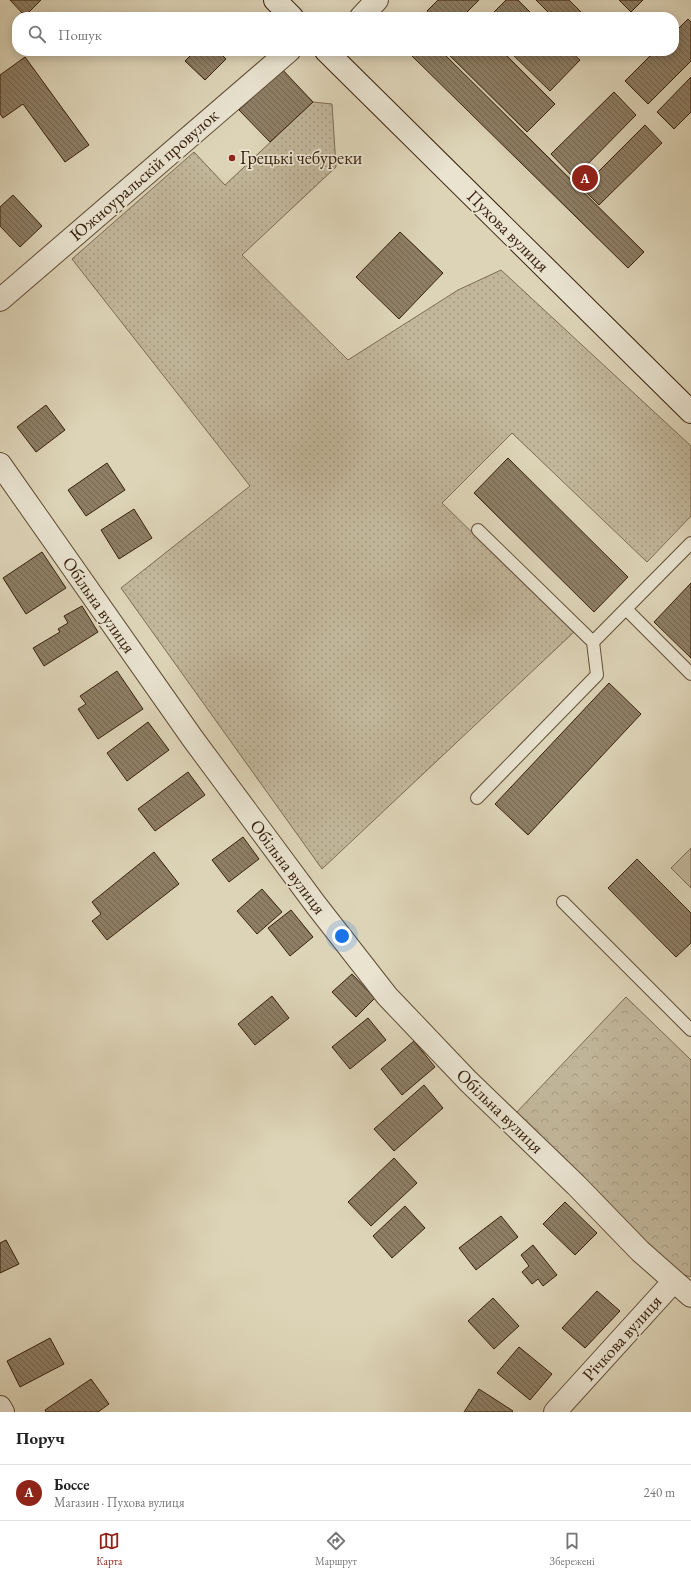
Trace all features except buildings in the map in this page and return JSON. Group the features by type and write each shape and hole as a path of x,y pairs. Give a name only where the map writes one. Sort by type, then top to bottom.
{"street":[{"path":"275,0 287,12"},
{"path":"366,12 377,0"},
{"name":"Южноуральскій провулок","path":"0,300 283,56"},
{"name":"Пухова вулиця","path":"331,56 691,412"},
{"name":"Обільна вулиця","path":"0,464 193,739 316,905 387,996 468,1081 576,1185 640,1251 674,1281"},
{"name":"Річкова вулиця","path":"555,1412 674,1281 691,1296"},
{"path":"0,1407 3,1412"}],"lane":[{"path":"477,798 597,675 593,642 478,530"},
{"path":"593,642 691,543"},
{"path":"626,609 691,674"},
{"path":"563,902 691,1030"}],"green space":[{"path":"313,102 332,104 336,167 242,255 348,360 458,290 501,270 691,446 691,516 647,562 512,433 442,503 574,632 322,869 121,588 250,486 72,259 194,152 225,185"},
{"path":"691,848 691,888 671,868"},
{"path":"626,997 691,1060 691,1277 669,1270 515,1114"}],"place":[{"name":"Грецькі чебуреки","path":"232,158"},
{"name":"Боссе","path":"585,178"}]}
